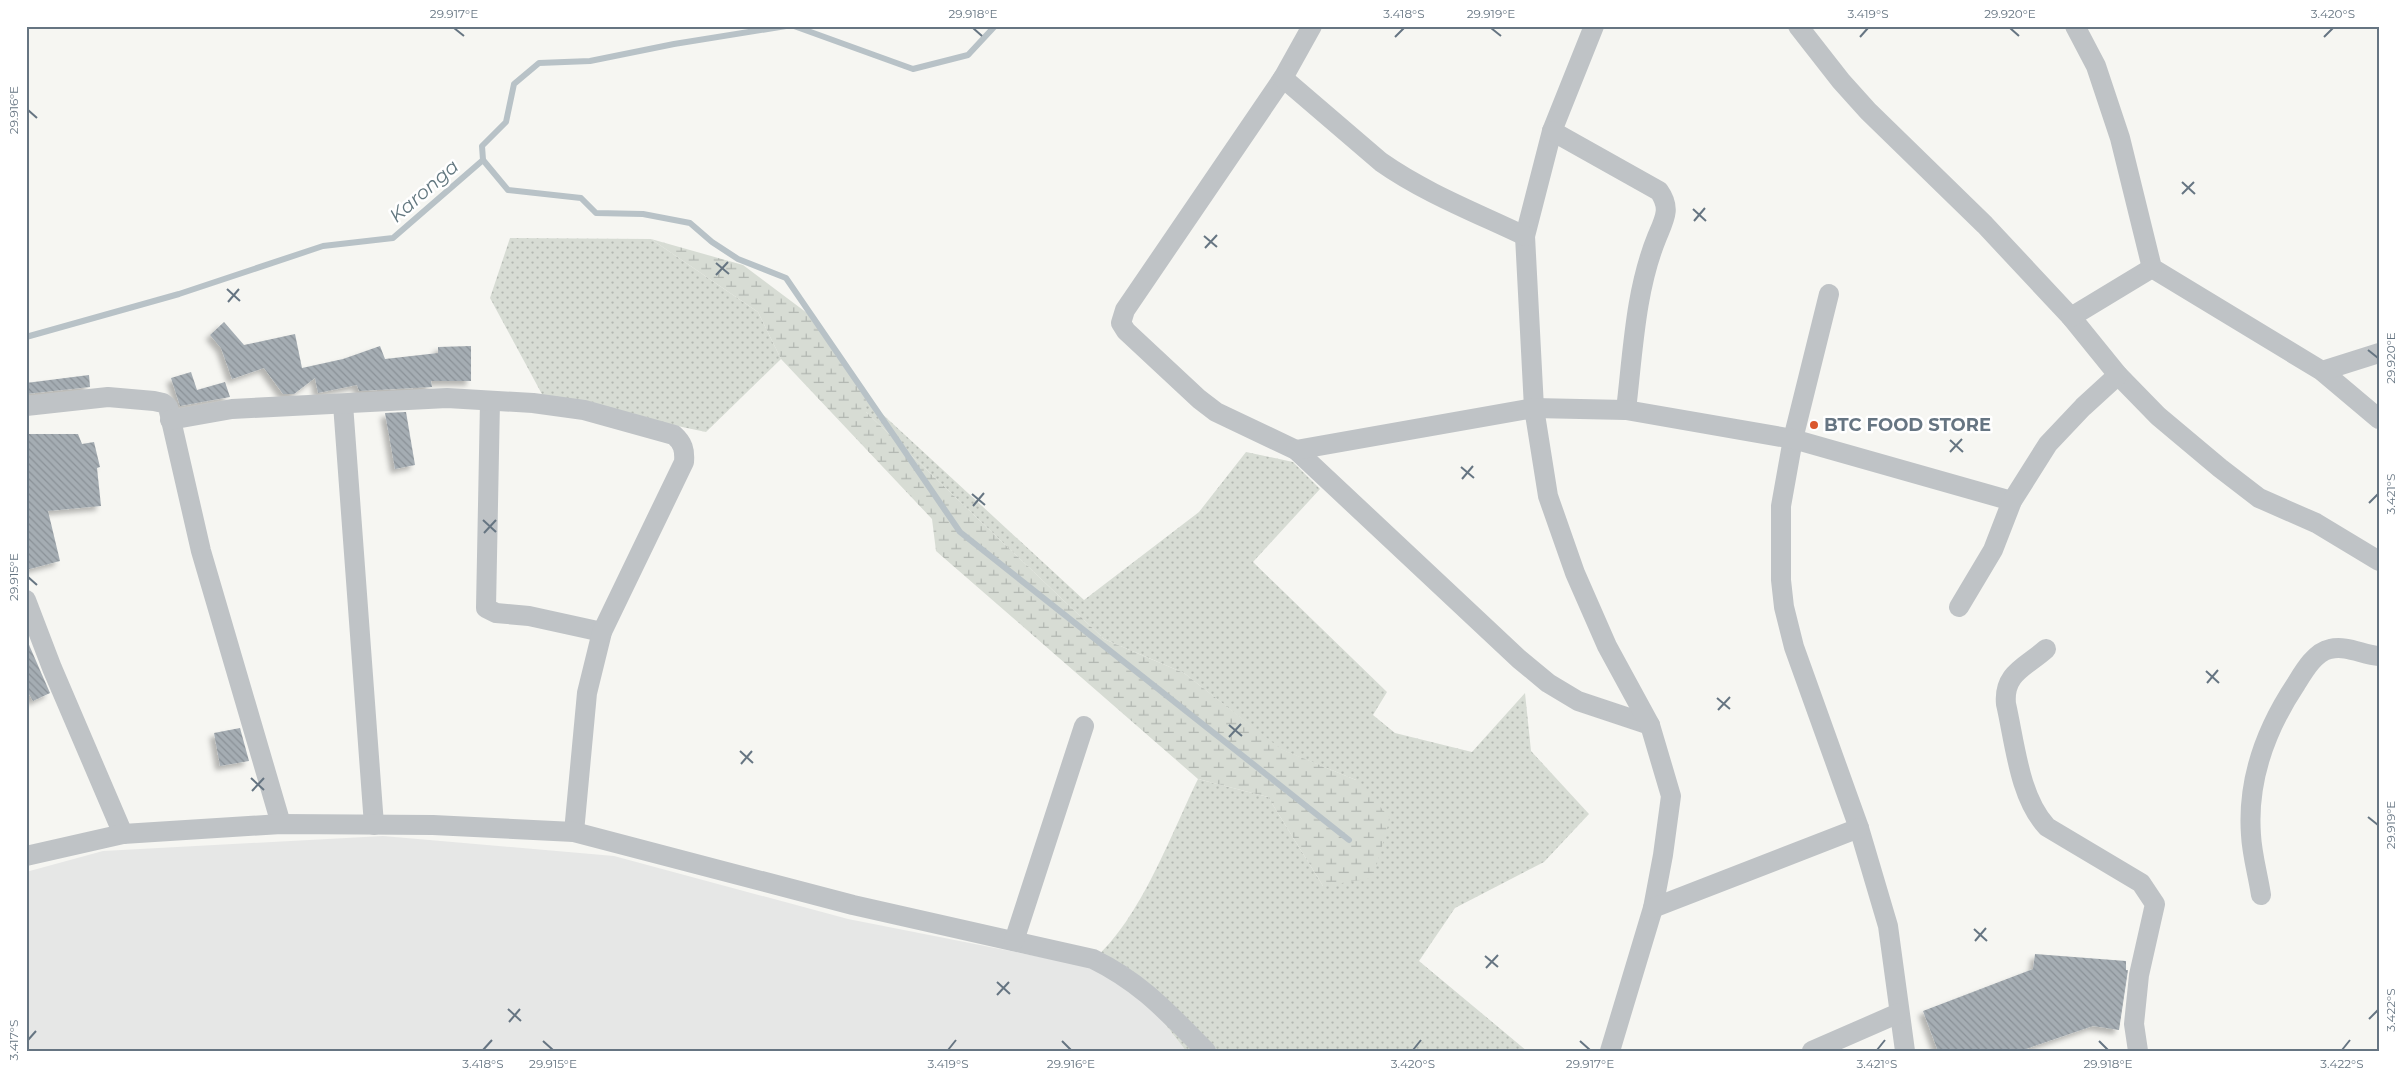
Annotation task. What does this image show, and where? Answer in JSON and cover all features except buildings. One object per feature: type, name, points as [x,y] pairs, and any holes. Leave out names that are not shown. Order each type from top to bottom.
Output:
[{"type":"street","points":[[1312,26],[1283,78],[1125,310],[1121,323],[1126,331],[1199,399],[1216,412],[1296,450],[1519,659],[1548,683],[1578,701],[1650,725]]},
{"type":"street","points":[[1594,26],[1552,130],[1525,236],[1534,408],[1548,496],[1574,573],[1607,646],[1650,725],[1671,796],[1653,908],[1610,1051]]},
{"type":"street","points":[[1798,26],[1841,81],[1868,111],[1938,177],[2071,317],[2118,375],[2158,416],[2259,498],[2316,523],[2379,561]]},
{"type":"street","points":[[2074,26],[2096,66],[2120,138],[2152,268],[2322,371],[2379,419]]},
{"type":"street","points":[[1283,78],[1396,173],[1415,184],[1525,236]]},
{"type":"street","points":[[1552,130],[1659,191],[1666,200],[1665,218],[1646,265],[1640,291],[1626,410]]},
{"type":"street","points":[[2071,317],[2152,268]]},
{"type":"street","points":[[1829,294],[1793,439],[1781,506],[1781,580],[1784,608],[1802,671],[1859,828],[1888,926],[1905,1051]]},
{"type":"street","points":[[2322,371],[2379,354]]},
{"type":"street","points":[[1959,607],[1993,550],[2012,501],[2048,444],[2083,407],[2118,375]]},
{"type":"street","points":[[26,406],[108,397],[154,401],[163,403],[168,407],[203,560],[281,824]]},
{"type":"street","points":[[170,420],[232,409],[428,398],[534,403],[584,410],[674,435],[682,442],[685,452],[684,462],[602,632],[587,694],[574,832]]},
{"type":"street","points":[[490,401],[486,608],[496,613],[529,616],[602,632]]},
{"type":"street","points":[[343,404],[374,825]]},
{"type":"street","points":[[1296,450],[1534,408],[1626,410],[1793,439],[2012,501]]},
{"type":"street","points":[[26,600],[52,668],[123,834]]},
{"type":"street","points":[[2261,895],[2251,837],[2251,792],[2264,742],[2274,721],[2299,679],[2318,654],[2336,648],[2379,656]]},
{"type":"street","points":[[2046,650],[2007,682],[2005,692],[2006,704],[2028,796],[2036,815],[2047,827],[2141,883],[2155,904],[2139,975],[2134,1024],[2138,1051]]},
{"type":"street","points":[[1014,941],[1084,726]]},
{"type":"street","points":[[26,856],[123,834],[281,824],[433,825],[574,832],[853,905],[1093,959],[1119,972],[1144,989],[1206,1051]]},
{"type":"street","points":[[1653,908],[1859,828]]},
{"type":"street","points":[[1812,1051],[1899,1013]]},
{"type":"shaded area","points":[[383,836],[614,856],[848,919],[1086,966],[1121,982],[1155,1011],[1186,1051],[26,1051],[26,872],[103,851]]},
{"type":"green space","points":[[510,238],[651,239],[758,312],[781,359],[706,432],[544,398],[490,298]]},
{"type":"green space","points":[[651,239],[743,265],[819,322],[866,399],[866,412],[1104,639],[1184,673],[1281,749],[1356,780],[1390,818],[1373,878],[1323,886],[1268,797],[1198,779],[936,551],[932,519],[781,359],[758,312]]},
{"type":"green space","points":[[866,399],[1084,600],[1199,512],[1246,452],[1293,462],[1320,489],[1253,562],[1387,692],[1373,715],[1395,733],[1472,752],[1525,693],[1531,751],[1589,814],[1544,862],[1455,908],[1419,961],[1527,1051],[1186,1051],[1155,1011],[1121,982],[1086,966],[1105,949],[1122,928],[1137,904],[1164,853],[1198,779],[1268,797],[1323,886],[1356,780],[1280,749],[1184,673],[1104,639],[866,412]]},
{"type":"waterway","name":"Karonga","points":[[26,337],[179,294],[323,246],[393,238],[483,160],[482,146],[506,122],[514,84],[539,63],[590,61],[674,44],[786,26]]},
{"type":"waterway","name":"Karonga","points":[[794,26],[913,69],[968,55],[995,26]]},
{"type":"waterway","points":[[483,160],[508,190],[581,198],[596,213],[643,214],[690,223],[712,242],[738,259],[786,278],[960,532],[1349,840]]},
{"type":"place","name":"BTC FOOD STORE","points":[[1814,425]]}]
